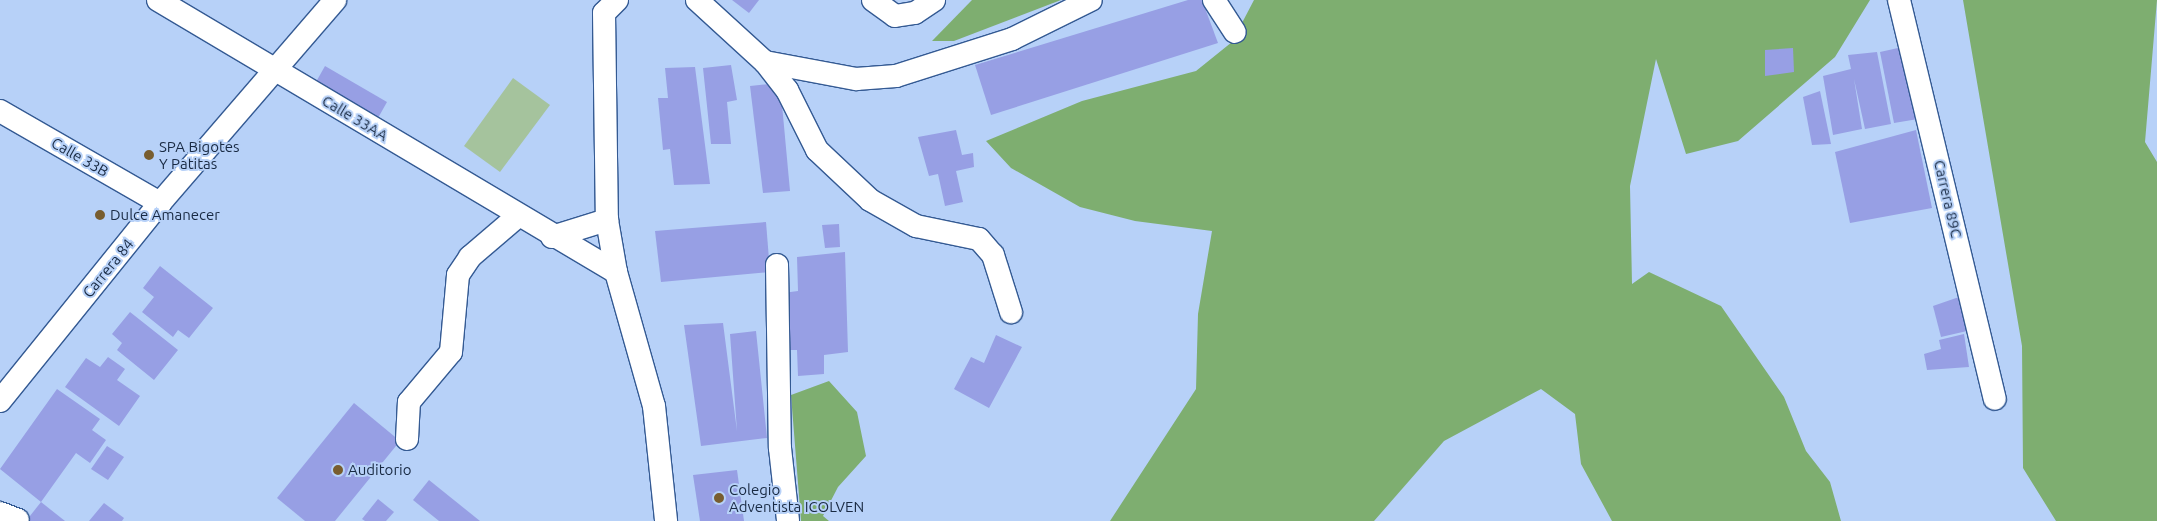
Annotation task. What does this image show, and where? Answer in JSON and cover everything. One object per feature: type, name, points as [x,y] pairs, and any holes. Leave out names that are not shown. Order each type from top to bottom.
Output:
[{"type":"street","name":"Calle 33AA","points":[[158,0],[552,237],[616,272]]},
{"type":"street","name":"Carrera 84","points":[[0,401],[160,203],[335,0]]},
{"type":"street","points":[[698,0],[765,62],[787,90],[817,150],[870,200],[916,226],[979,239],[993,255],[1011,312]]},
{"type":"street","points":[[873,0],[895,16],[915,13],[934,0]]},
{"type":"street","points":[[765,62],[856,79],[896,76],[1012,39],[1091,0]]},
{"type":"street","points":[[1214,0],[1236,32]]},
{"type":"street","name":"Carrera 89C","points":[[1899,0],[1995,399]]},
{"type":"street","points":[[606,4],[607,220],[616,272],[654,406],[666,521]]},
{"type":"street","name":"Calle 33B","points":[[0,112],[160,203]]},
{"type":"street","points":[[407,439],[410,402],[451,352],[458,275],[470,257],[518,216]]},
{"type":"street","points":[[552,237],[607,220]]},
{"type":"street","points":[[777,265],[780,448],[788,521]]},
{"type":"street","points":[[0,514],[18,520]]},
{"type":"green space","points":[[972,0],[1061,0],[954,41],[932,41]]},
{"type":"green space","points":[[1254,0],[1870,0],[1835,57],[1738,141],[1686,154],[1656,59],[1630,186],[1632,284],[1649,272],[1721,306],[1784,397],[1806,451],[1830,482],[1841,521],[1612,521],[1581,464],[1575,414],[1541,389],[1444,441],[1374,521],[1110,521],[1196,389],[1198,314],[1212,231],[1135,221],[1080,207],[1011,168],[986,141],[1082,101],[1196,71],[1232,42]]},
{"type":"green space","points":[[1963,0],[2157,0],[2145,142],[2157,162],[2157,521],[2056,521],[2023,468],[2022,346]]},
{"type":"green space","points":[[513,78],[550,105],[500,172],[464,146]]},
{"type":"green space","points":[[829,381],[857,412],[866,456],[838,487],[823,516],[829,521],[801,521],[791,395]]},
{"type":"building","points":[[732,0],[759,0],[749,13]]},
{"type":"building","points":[[1188,0],[1202,0],[1218,43],[991,115],[975,65]]},
{"type":"building","points":[[1907,46],[1924,118],[1894,123],[1880,52]]},
{"type":"building","points":[[1793,48],[1794,72],[1765,76],[1765,50]]},
{"type":"building","points":[[1877,52],[1891,124],[1865,129],[1854,79],[1862,129],[1833,135],[1823,76],[1851,69],[1848,55]]},
{"type":"building","points":[[731,65],[737,100],[727,102],[731,144],[711,144],[703,68]]},
{"type":"building","points":[[325,66],[387,102],[378,118],[316,82]]},
{"type":"building","points":[[695,67],[710,184],[674,185],[670,149],[663,150],[658,98],[668,98],[665,68]]},
{"type":"building","points":[[780,83],[790,191],[763,193],[750,86]]},
{"type":"building","points":[[1820,91],[1831,144],[1812,145],[1803,97]]},
{"type":"building","points":[[956,130],[962,155],[973,153],[974,167],[956,171],[963,202],[945,206],[938,174],[929,176],[918,137]]},
{"type":"building","points":[[1916,130],[1932,208],[1850,223],[1835,152]]},
{"type":"building","points":[[766,222],[770,272],[661,282],[655,231]]},
{"type":"building","points":[[839,224],[840,247],[825,248],[822,225]]},
{"type":"building","points":[[845,252],[848,352],[824,355],[824,374],[798,376],[797,350],[787,350],[783,293],[798,291],[797,257]]},
{"type":"building","points":[[160,266],[213,308],[189,338],[178,330],[173,337],[142,312],[154,297],[143,288]]},
{"type":"building","points":[[1959,297],[1967,331],[1941,337],[1933,306]]},
{"type":"building","points":[[130,312],[178,350],[154,380],[117,350],[122,343],[112,334]]},
{"type":"building","points":[[723,323],[737,431],[730,334],[756,331],[767,438],[701,446],[684,325]]},
{"type":"building","points":[[1964,334],[1969,367],[1927,370],[1924,354],[1941,349],[1939,340]]},
{"type":"building","points":[[996,335],[1022,347],[989,408],[954,389],[971,357],[984,363]]},
{"type":"building","points":[[108,357],[125,369],[117,380],[140,396],[119,426],[65,387],[86,358],[100,367]]},
{"type":"building","points":[[57,389],[100,419],[92,430],[106,440],[90,463],[76,453],[41,502],[0,469]]},
{"type":"building","name":"Auditorio","points":[[354,403],[400,441],[335,521],[305,521],[277,498]]},
{"type":"building","points":[[107,446],[124,457],[108,480],[91,469]]},
{"type":"building","name":"Colegio Adventista ICOLVEN","points":[[737,470],[744,521],[700,521],[693,475]]},
{"type":"building","points":[[429,480],[480,521],[439,521],[413,500]]},
{"type":"building","points":[[378,499],[394,512],[386,521],[365,521],[362,519]]},
{"type":"building","points":[[41,502],[65,521],[26,521]]},
{"type":"building","points":[[104,503],[124,518],[122,521],[89,521]]},
{"type":"place","name":"SPA Bigotes Y Patitas","points":[[149,155]]},
{"type":"place","name":"Dulce Amanecer","points":[[100,215]]},
{"type":"place","name":"Auditorio","points":[[338,470]]},
{"type":"place","name":"Colegio Adventista ICOLVEN","points":[[719,498]]}]
